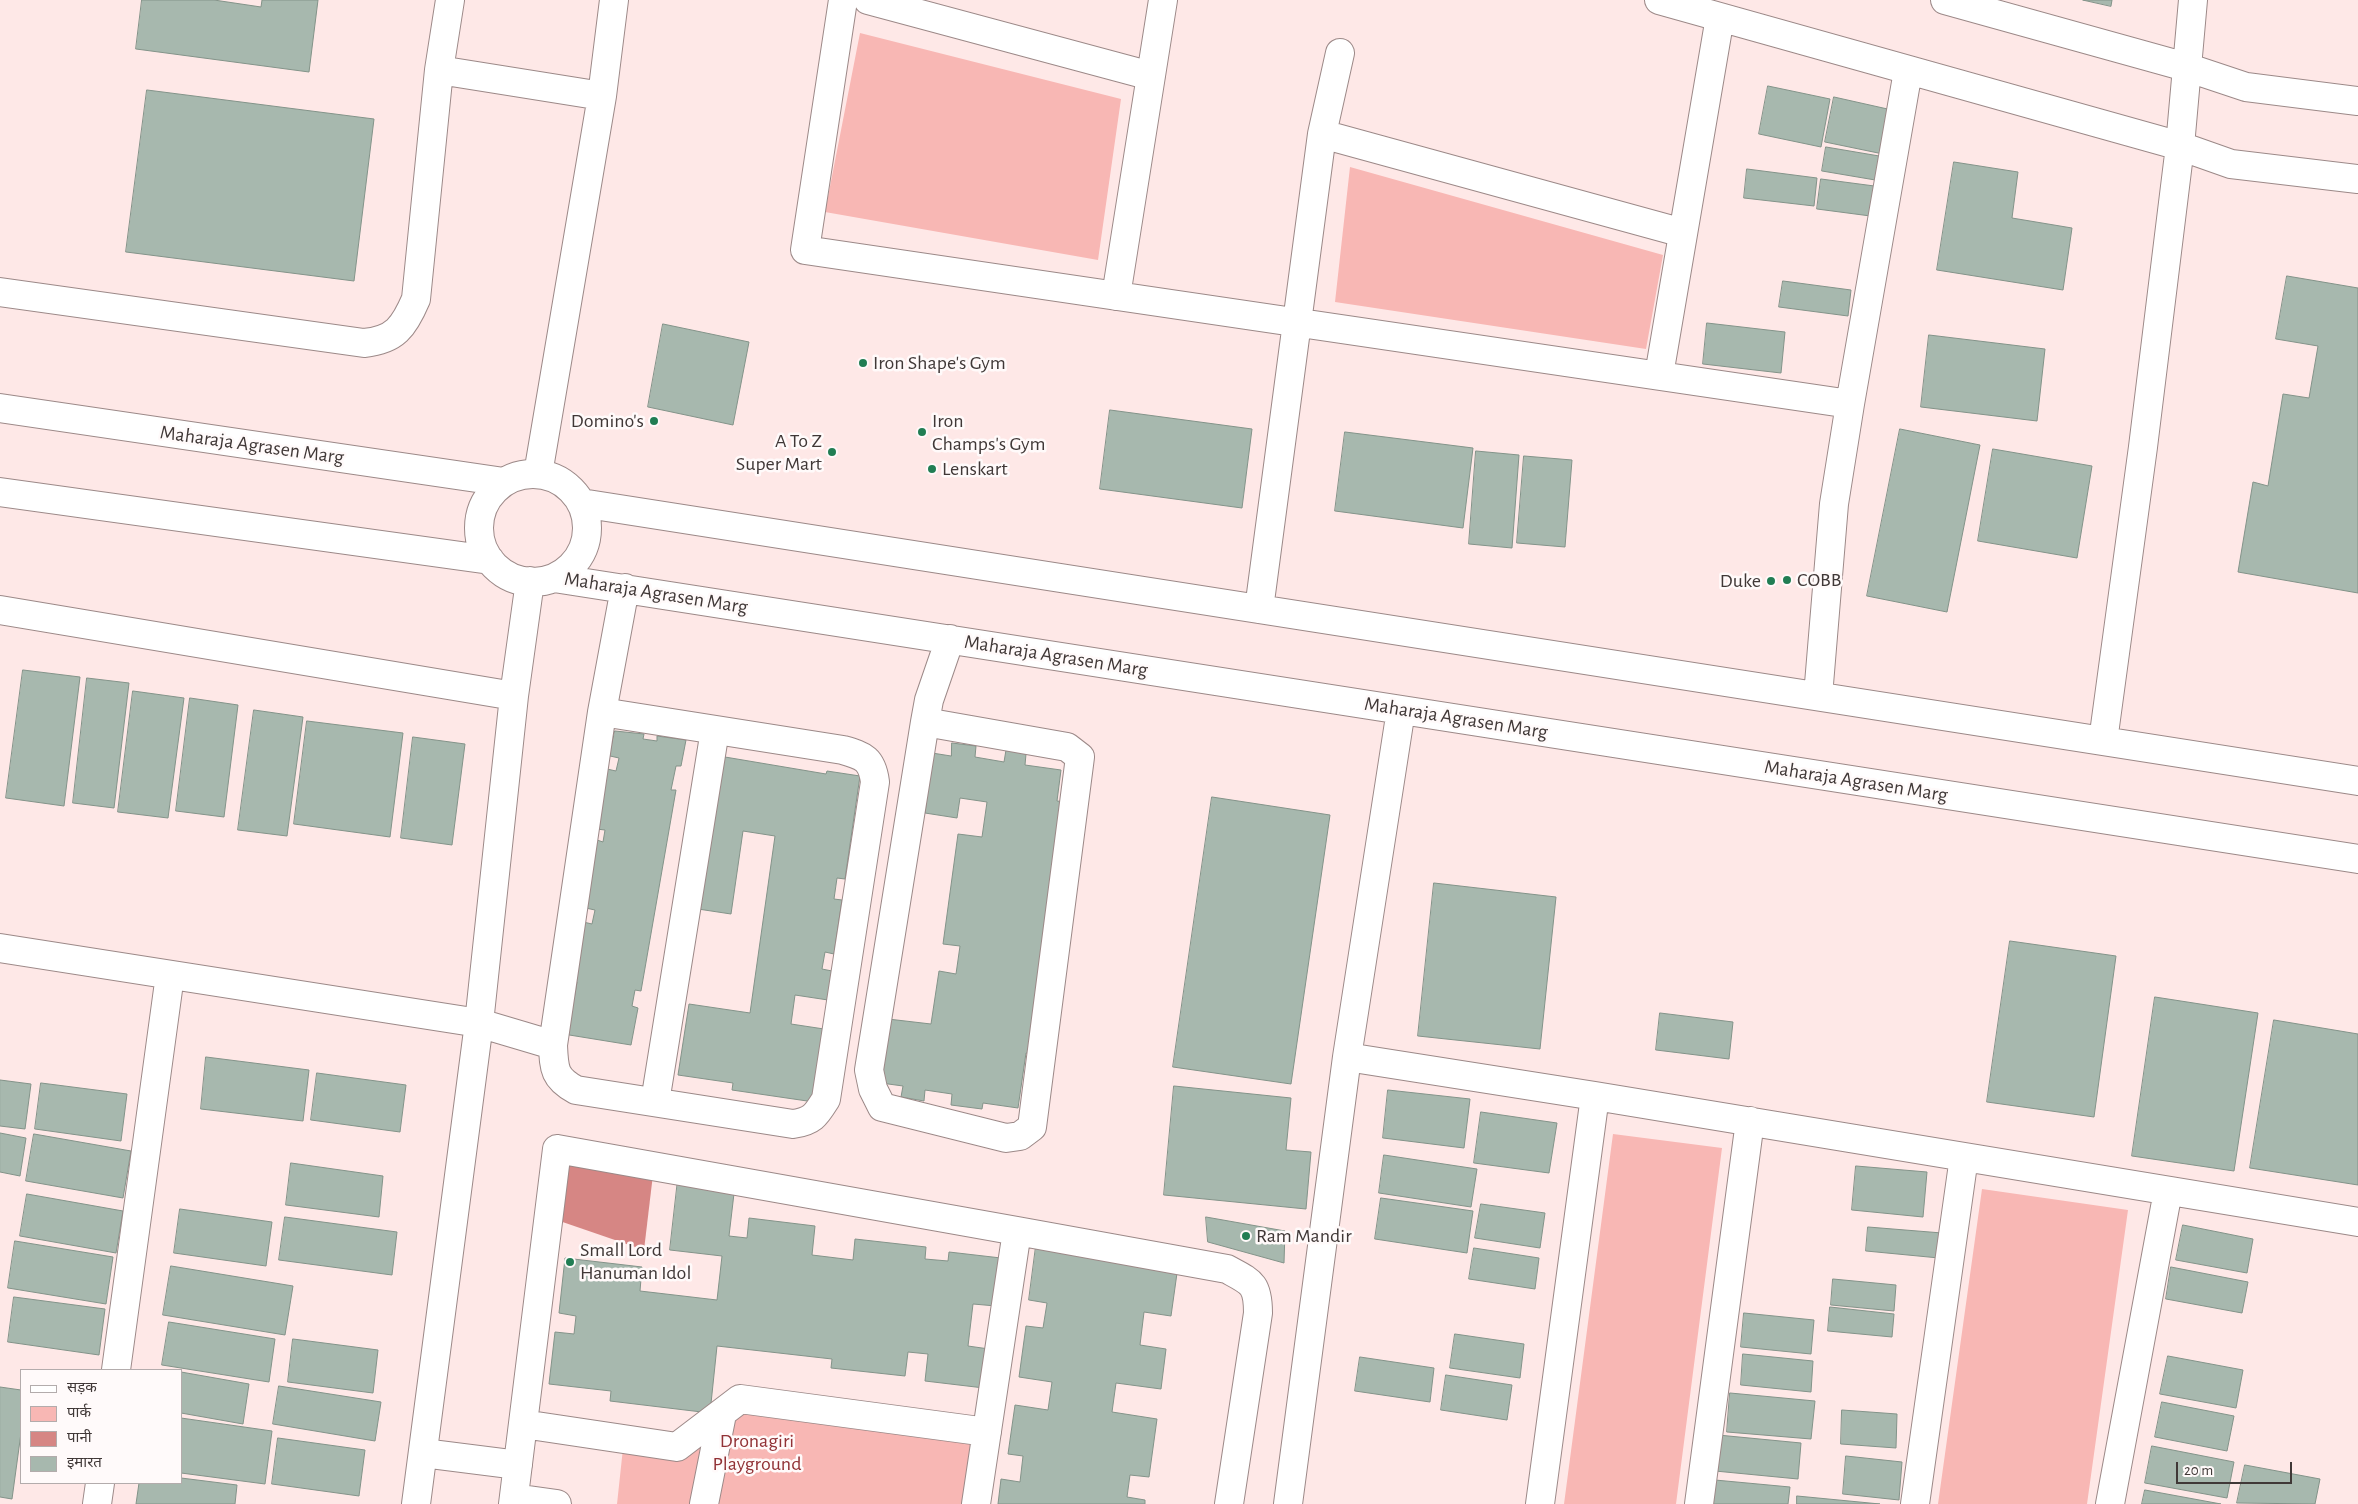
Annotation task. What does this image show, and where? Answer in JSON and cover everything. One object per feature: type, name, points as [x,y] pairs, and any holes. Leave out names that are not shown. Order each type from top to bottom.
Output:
[{"type":"street","points":[[0,292],[364,343],[382,342],[394,334],[407,319],[416,299],[439,70],[450,0]]},
{"type":"street","points":[[538,474],[602,96],[614,0]]},
{"type":"street","points":[[843,0],[805,250],[1850,404]]},
{"type":"street","points":[[868,0],[1152,76]]},
{"type":"street","points":[[1116,296],[1164,0]]},
{"type":"street","points":[[1659,0],[2180,146],[2231,164],[2358,179]]},
{"type":"street","points":[[1946,0],[2186,68],[2246,87],[2358,101]]},
{"type":"street","points":[[2103,741],[2143,447],[2180,146],[2193,0]]},
{"type":"street","points":[[1659,375],[1720,17]]},
{"type":"street","points":[[1258,609],[1322,134],[1340,52]]},
{"type":"street","points":[[439,70],[602,96]]},
{"type":"street","points":[[1818,696],[1834,504],[1908,71]]},
{"type":"street","points":[[1322,134],[1683,233]]},
{"type":"street","name":"Maharaja Agrasen Marg","points":[[0,408],[504,482]]},
{"type":"street","name":"Maharaja Agrasen Marg","points":[[542,579],[569,568],[580,554],[586,538],[587,520],[581,503],[570,489],[556,479],[538,474],[521,475],[504,482],[491,494],[482,509],[480,527],[482,545],[490,560],[503,573],[519,580],[542,579],[625,588],[2358,860]]},
{"type":"street","points":[[0,492],[490,560]]},
{"type":"street","points":[[581,503],[2358,781]]},
{"type":"street","points":[[416,1504],[479,1023],[514,696],[542,579]]},
{"type":"street","points":[[602,712],[843,750],[861,755],[873,768],[875,782],[826,1099],[817,1114],[807,1122],[793,1124],[576,1090],[563,1083],[554,1069],[552,1045],[602,712],[625,588]]},
{"type":"street","points":[[0,610],[514,696]]},
{"type":"street","points":[[925,722],[1066,747],[1080,757],[1032,1127],[1020,1136],[1006,1138],[882,1107],[873,1089],[869,1070],[925,722],[929,700],[950,639]]},
{"type":"street","points":[[1288,1504],[1347,1058],[1402,710]]},
{"type":"street","points":[[654,1102],[715,730]]},
{"type":"street","points":[[0,948],[479,1023],[552,1045]]},
{"type":"street","points":[[116,1369],[170,975]]},
{"type":"street","points":[[1347,1058],[1750,1121],[2358,1222]]},
{"type":"street","points":[[1540,1504],[1595,1096]]},
{"type":"street","points":[[1699,1504],[1750,1121]]},
{"type":"street","points":[[557,1504],[513,1501],[557,1149],[1227,1269],[1249,1281],[1258,1295],[1258,1313],[1229,1504]]},
{"type":"street","points":[[1915,1504],[1964,1157]]},
{"type":"street","points":[[2110,1504],[2168,1191]]},
{"type":"street","points":[[976,1504],[1017,1232]]},
{"type":"street","points":[[523,1424],[677,1447],[740,1399],[987,1432]]},
{"type":"street","points":[[704,1504],[722,1414]]},
{"type":"street","points":[[423,1453],[518,1465]]},
{"type":"street","points":[[97,1504],[100,1484]]},
{"type":"green space","points":[[860,33],[1121,99],[1098,260],[825,212]]},
{"type":"green space","points":[[1350,167],[1663,255],[1646,349],[1335,302]]},
{"type":"green space","points":[[1613,1134],[1722,1148],[1676,1504],[1564,1504]]},
{"type":"green space","points":[[1982,1189],[2128,1210],[2087,1504],[1938,1504]]},
{"type":"green space","name":"Dronagiri Playground","points":[[740,1399],[987,1432],[976,1504],[617,1504],[624,1439],[677,1447]]},
{"type":"water","points":[[557,1149],[654,1166],[644,1250],[548,1217]]},
{"type":"building","points":[[142,0],[214,0],[261,7],[262,0],[318,0],[309,72],[136,49]]},
{"type":"building","points":[[2083,0],[2112,0],[2111,6]]},
{"type":"building","points":[[1768,86],[1830,99],[1821,147],[1759,134]]},
{"type":"building","points":[[147,90],[374,119],[354,281],[126,252]]},
{"type":"building","points":[[1834,97],[1892,110],[1883,154],[1825,142]]},
{"type":"building","points":[[1826,147],[1891,158],[1887,182],[1822,171]]},
{"type":"building","points":[[1954,162],[2018,172],[2012,218],[2072,228],[2063,290],[1937,270]]},
{"type":"building","points":[[1747,169],[1817,178],[1814,206],[1744,198]]},
{"type":"building","points":[[1821,179],[1882,187],[1878,217],[1817,209]]},
{"type":"building","points":[[2287,276],[2358,288],[2358,593],[2238,572],[2253,482],[2268,486],[2283,394],[2309,398],[2318,346],[2276,339]]},
{"type":"building","points":[[1783,281],[1851,290],[1848,316],[1779,307]]},
{"type":"building","points":[[1707,323],[1785,332],[1781,373],[1703,364]]},
{"type":"building","points":[[663,324],[749,342],[733,425],[648,407]]},
{"type":"building","points":[[1929,335],[2045,349],[2037,421],[1921,407]]},
{"type":"building","points":[[1110,410],[1252,429],[1242,508],[1100,489]]},
{"type":"building","points":[[1900,429],[1980,445],[1947,612],[1867,596]]},
{"type":"building","points":[[1345,432],[1473,448],[1463,528],[1335,511]]},
{"type":"building","points":[[1993,449],[2092,466],[2077,558],[1978,541]]},
{"type":"building","points":[[1476,451],[1519,455],[1512,548],[1469,544]]},
{"type":"building","points":[[1524,456],[1572,460],[1565,547],[1517,543]]},
{"type":"building","points":[[23,670],[80,677],[64,806],[6,798]]},
{"type":"building","points":[[87,678],[129,683],[114,808],[73,803]]},
{"type":"building","points":[[133,691],[184,698],[168,818],[118,812]]},
{"type":"building","points":[[190,698],[238,705],[224,817],[176,811]]},
{"type":"building","points":[[254,710],[303,717],[287,836],[238,830]]},
{"type":"building","points":[[307,721],[403,733],[390,837],[294,824]]},
{"type":"building","points":[[615,731],[644,734],[643,739],[657,741],[657,736],[686,740],[681,766],[676,766],[671,790],[676,790],[641,991],[635,990],[632,1006],[638,1008],[631,1045],[557,1033],[574,999],[577,982],[567,980],[579,921],[592,924],[595,910],[581,907],[594,839],[603,842],[605,830],[596,829],[607,769],[616,771],[619,758],[610,756]]},
{"type":"building","points":[[413,737],[465,744],[452,845],[401,838]]},
{"type":"building","points":[[952,743],[976,746],[975,757],[1004,762],[1006,750],[1026,754],[1025,765],[1061,770],[1057,801],[1066,802],[1031,1054],[1026,1053],[1018,1108],[983,1103],[982,1109],[951,1105],[952,1094],[925,1090],[924,1101],[901,1097],[903,1086],[881,1083],[888,1019],[931,1024],[939,971],[956,974],[960,946],[943,944],[958,834],[982,837],[987,802],[960,798],[957,818],[925,813],[932,753],[951,756]]},
{"type":"building","points":[[719,756],[826,774],[827,771],[860,776],[845,879],[837,878],[834,899],[842,900],[834,954],[825,952],[822,969],[832,971],[828,1000],[795,995],[791,1024],[824,1029],[814,1102],[732,1090],[733,1083],[678,1075],[689,1004],[750,1013],[775,836],[743,831],[731,914],[698,909]]},
{"type":"building","points":[[1212,797],[1330,815],[1291,1084],[1173,1067]]},
{"type":"building","points":[[1434,883],[1556,897],[1540,1049],[1418,1036]]},
{"type":"building","points":[[2010,941],[2116,956],[2094,1117],[1987,1102]]},
{"type":"building","points":[[2155,997],[2258,1013],[2234,1171],[2132,1156]]},
{"type":"building","points":[[1660,1013],[1733,1022],[1729,1059],[1656,1050]]},
{"type":"building","points":[[2274,1020],[2358,1034],[2358,1185],[2250,1168]]},
{"type":"building","points":[[206,1057],[309,1070],[303,1121],[201,1109]]},
{"type":"building","points":[[317,1073],[406,1085],[400,1132],[311,1120]]},
{"type":"building","points":[[0,1080],[31,1084],[25,1129],[0,1126]]},
{"type":"building","points":[[41,1083],[127,1094],[121,1141],[35,1129]]},
{"type":"building","points":[[1174,1086],[1291,1098],[1286,1150],[1311,1152],[1306,1209],[1164,1195]]},
{"type":"building","points":[[1388,1090],[1470,1099],[1464,1148],[1383,1138]]},
{"type":"building","points":[[1481,1112],[1557,1123],[1549,1173],[1474,1163]]},
{"type":"building","points":[[0,1133],[26,1138],[20,1176],[0,1172]]},
{"type":"building","points":[[34,1134],[131,1151],[123,1198],[26,1181]]},
{"type":"building","points":[[1384,1155],[1477,1169],[1471,1207],[1379,1193]]},
{"type":"building","points":[[291,1163],[383,1176],[379,1217],[286,1205]]},
{"type":"building","points":[[1856,1166],[1927,1172],[1923,1217],[1852,1210]]},
{"type":"building","points":[[678,1179],[735,1185],[729,1236],[747,1238],[749,1218],[815,1226],[812,1255],[853,1260],[855,1239],[926,1247],[925,1259],[948,1261],[949,1252],[1001,1258],[996,1306],[973,1304],[968,1346],[989,1349],[984,1388],[925,1381],[928,1354],[908,1352],[905,1376],[831,1368],[832,1359],[717,1346],[710,1413],[610,1401],[611,1391],[549,1384],[555,1332],[574,1334],[576,1316],[559,1313],[565,1258],[642,1267],[640,1291],[717,1300],[722,1256],[670,1250]]},
{"type":"building","points":[[27,1194],[123,1211],[116,1253],[20,1236]]},
{"type":"building","points":[[1381,1198],[1473,1211],[1467,1253],[1375,1239]]},
{"type":"building","points":[[1481,1204],[1545,1213],[1540,1248],[1475,1238]]},
{"type":"building","points":[[180,1209],[272,1222],[266,1266],[174,1253]]},
{"type":"building","points":[[285,1217],[397,1232],[392,1275],[279,1260]]},
{"type":"building","name":"Ram Mandir","points":[[1206,1217],[1285,1231],[1284,1263],[1208,1242]]},
{"type":"building","points":[[2183,1225],[2253,1239],[2247,1273],[2176,1260]]},
{"type":"building","points":[[1868,1227],[1942,1233],[1939,1258],[1866,1251]]},
{"type":"building","points":[[15,1241],[113,1257],[106,1304],[8,1288]]},
{"type":"building","points":[[1036,1246],[1178,1266],[1171,1316],[1144,1312],[1140,1345],[1166,1349],[1161,1389],[1116,1383],[1112,1412],[1157,1419],[1149,1477],[1130,1475],[1127,1497],[1145,1500],[1145,1504],[998,1504],[1001,1479],[1020,1482],[1023,1456],[1008,1454],[1015,1405],[1048,1410],[1052,1382],[1019,1377],[1026,1326],[1043,1328],[1047,1303],[1029,1300]]},
{"type":"building","points":[[1474,1248],[1539,1258],[1535,1289],[1469,1279]]},
{"type":"building","points":[[171,1266],[293,1286],[285,1335],[163,1315]]},
{"type":"building","points":[[2171,1267],[2248,1282],[2242,1313],[2166,1299]]},
{"type":"building","points":[[1833,1279],[1896,1285],[1894,1311],[1831,1305]]},
{"type":"building","points":[[14,1297],[105,1309],[99,1355],[8,1342]]},
{"type":"building","points":[[1830,1307],[1894,1314],[1892,1337],[1828,1331]]},
{"type":"building","points":[[1744,1313],[1814,1320],[1811,1354],[1741,1347]]},
{"type":"building","points":[[169,1322],[275,1339],[269,1382],[162,1365]]},
{"type":"building","points":[[1455,1334],[1524,1344],[1520,1378],[1450,1368]]},
{"type":"building","points":[[293,1339],[378,1350],[373,1393],[288,1382]]},
{"type":"building","points":[[1743,1354],[1813,1361],[1811,1392],[1741,1385]]},
{"type":"building","points":[[2168,1356],[2243,1370],[2236,1408],[2160,1394]]},
{"type":"building","points":[[1360,1357],[1434,1368],[1430,1402],[1355,1391]]},
{"type":"building","points":[[182,1372],[249,1384],[243,1424],[182,1413]]},
{"type":"building","points":[[1446,1375],[1512,1385],[1507,1420],[1441,1410]]},
{"type":"building","points":[[279,1386],[381,1402],[375,1441],[273,1424]]},
{"type":"building","points":[[0,1387],[20,1390],[20,1440],[12,1499],[0,1497]]},
{"type":"building","points":[[1730,1393],[1815,1401],[1811,1439],[1727,1432]]},
{"type":"building","points":[[2162,1402],[2234,1416],[2227,1451],[2155,1437]]},
{"type":"building","points":[[1842,1410],[1897,1414],[1896,1448],[1841,1444]]},
{"type":"building","points":[[182,1418],[272,1431],[265,1484],[182,1473]]},
{"type":"building","points":[[1718,1435],[1801,1443],[1798,1479],[1715,1471]]},
{"type":"building","points":[[278,1438],[365,1450],[359,1496],[272,1484]]},
{"type":"building","points":[[2152,1446],[2234,1462],[2227,1498],[2145,1483]]},
{"type":"building","points":[[1846,1456],[1902,1462],[1899,1500],[1843,1494]]},
{"type":"building","points":[[2245,1465],[2320,1479],[2315,1504],[2237,1503]]},
{"type":"building","points":[[182,1478],[237,1485],[235,1504],[136,1504],[139,1484],[182,1484]]},
{"type":"building","points":[[1715,1480],[1790,1487],[1788,1504],[1713,1504]]},
{"type":"building","points":[[2145,1490],[2221,1504],[2142,1504]]},
{"type":"building","points":[[1797,1496],[1880,1504],[1797,1504]]},
{"type":"place","name":"Iron Shape's Gym","points":[[863,363]]},
{"type":"place","name":"Domino's","points":[[654,421]]},
{"type":"place","name":"Iron Champs's Gym","points":[[922,432]]},
{"type":"place","name":"A To Z Super Mart","points":[[832,452]]},
{"type":"place","name":"Lenskart","points":[[932,469]]},
{"type":"place","name":"COBB","points":[[1787,580]]},
{"type":"place","name":"Duke","points":[[1771,581]]},
{"type":"place","name":"Ram Mandir","points":[[1246,1236]]},
{"type":"place","name":"Small Lord Hanuman Idol","points":[[570,1262]]}]
